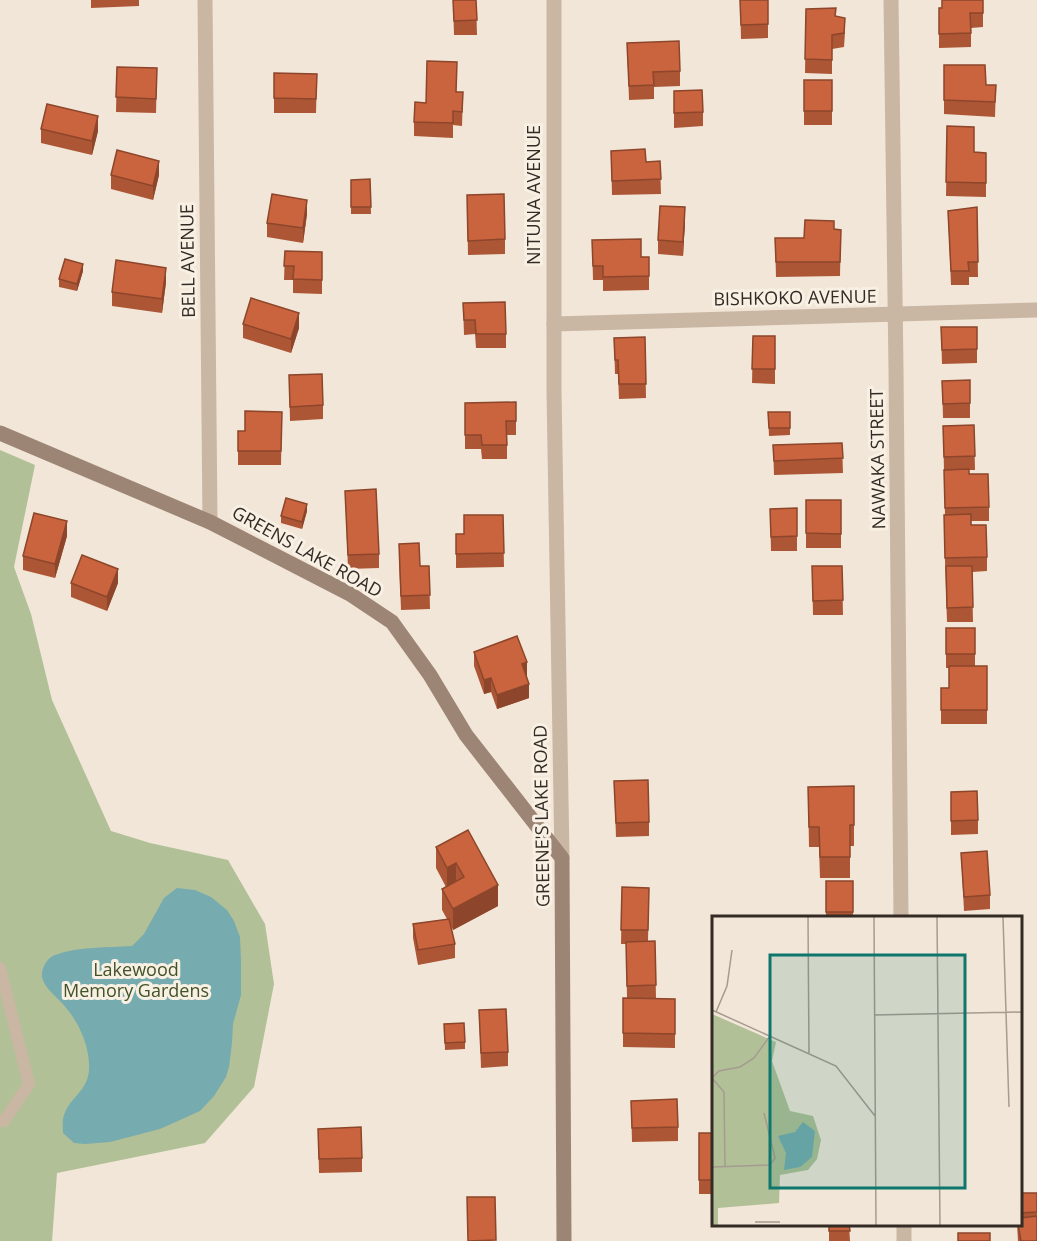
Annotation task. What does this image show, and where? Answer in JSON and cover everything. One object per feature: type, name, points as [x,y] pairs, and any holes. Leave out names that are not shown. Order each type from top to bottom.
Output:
[{"type":"street","name":"BELL AVENUE","points":[[205,0],[210,522]]},
{"type":"street","name":"NITUNA AVENUE","points":[[554,0],[554,391]]},
{"type":"street","name":"NAWAKA STREET","points":[[891,0],[901,916]]},
{"type":"street","name":"BISHKOKO AVENUE","points":[[554,324],[1037,310]]},
{"type":"street","name":"GREENE'S LAKE ROAD","points":[[554,391],[562,858],[564,1241]]},
{"type":"street","name":"GREENS LAKE ROAD","points":[[0,433],[210,522],[350,594],[392,622],[430,675],[466,735],[562,858]]},
{"type":"lane","points":[[0,968],[29,1084],[4,1121],[0,1121]]},
{"type":"green space","name":"Lakewood Memory Gardens","points":[[0,450],[35,465],[14,567],[31,614],[52,700],[111,831],[150,843],[228,860],[265,924],[274,984],[254,1087],[205,1143],[57,1173],[52,1241],[0,1241]]},
{"type":"water","points":[[177,888],[195,890],[211,897],[227,910],[240,937],[241,995],[233,1024],[226,1077],[214,1096],[200,1111],[160,1129],[110,1142],[74,1143],[63,1133],[63,1120],[67,1108],[87,1080],[88,1054],[75,1020],[44,983],[42,974],[44,967],[52,956],[64,952],[132,946],[144,934],[164,898]]},
{"type":"building","points":[[453,0],[476,0],[477,20],[454,21]]},
{"type":"building","points":[[740,0],[768,0],[768,24],[741,25]]},
{"type":"building","points":[[942,0],[983,0],[983,13],[970,13],[971,33],[939,34],[939,8],[942,8]]},
{"type":"building","points":[[836,8],[835,16],[845,18],[844,33],[832,35],[832,60],[805,59],[806,9]]},
{"type":"building","points":[[679,41],[680,71],[653,72],[654,85],[629,86],[627,43]]},
{"type":"building","points":[[427,61],[457,62],[456,92],[463,92],[462,112],[453,111],[453,123],[414,122],[415,102],[426,103]]},
{"type":"building","points":[[944,65],[985,65],[986,85],[996,85],[995,102],[944,100]]},
{"type":"building","points":[[117,67],[157,68],[156,99],[116,97]]},
{"type":"building","points":[[274,73],[317,74],[316,99],[274,98]]},
{"type":"building","points":[[804,80],[832,80],[832,111],[804,111]]},
{"type":"building","points":[[702,90],[703,112],[674,113],[674,91]]},
{"type":"building","points":[[47,104],[98,116],[92,141],[41,129]]},
{"type":"building","points":[[947,126],[974,127],[974,152],[986,153],[986,183],[946,182]]},
{"type":"building","points":[[645,149],[646,162],[660,161],[661,179],[612,181],[611,151]]},
{"type":"building","points":[[117,150],[159,161],[153,186],[111,175]]},
{"type":"building","points":[[370,179],[371,207],[351,207],[351,180]]},
{"type":"building","points":[[272,194],[307,200],[303,228],[267,223]]},
{"type":"building","points":[[504,194],[505,239],[468,241],[467,195]]},
{"type":"building","points":[[660,206],[685,207],[683,242],[658,240]]},
{"type":"building","points":[[977,207],[978,262],[968,262],[969,271],[951,271],[948,211]]},
{"type":"building","points":[[805,220],[834,221],[834,229],[841,230],[840,262],[776,262],[775,238],[804,238]]},
{"type":"building","points":[[641,239],[641,257],[649,257],[649,276],[603,277],[603,266],[593,266],[592,240]]},
{"type":"building","points":[[285,251],[322,252],[322,280],[293,279],[294,266],[284,266]]},
{"type":"building","points":[[65,259],[83,264],[77,284],[59,279]]},
{"type":"building","points":[[116,260],[166,268],[162,299],[112,292]]},
{"type":"building","points":[[251,298],[299,313],[291,339],[243,324]]},
{"type":"building","points":[[505,302],[506,334],[476,334],[475,320],[464,320],[463,303]]},
{"type":"building","points":[[941,327],[977,327],[977,349],[942,350]]},
{"type":"building","points":[[753,336],[775,336],[775,369],[752,369]]},
{"type":"building","points":[[645,337],[646,384],[619,384],[614,338]]},
{"type":"building","points":[[322,374],[323,405],[290,407],[289,375]]},
{"type":"building","points":[[970,380],[970,403],[943,404],[942,381]]},
{"type":"building","points":[[516,402],[516,421],[506,421],[507,445],[482,445],[481,435],[465,435],[465,403]]},
{"type":"building","points":[[245,411],[282,412],[281,451],[238,451],[238,431],[245,431]]},
{"type":"building","points":[[768,412],[790,412],[790,428],[769,428]]},
{"type":"building","points":[[974,425],[975,456],[944,457],[943,426]]},
{"type":"building","points":[[842,443],[843,458],[774,461],[773,445]]},
{"type":"building","points":[[969,469],[969,474],[988,474],[989,507],[945,508],[944,470]]},
{"type":"building","points":[[376,489],[379,554],[348,555],[345,491]]},
{"type":"building","points":[[286,498],[307,504],[302,522],[281,516]]},
{"type":"building","points":[[806,500],[841,500],[841,534],[806,533]]},
{"type":"building","points":[[797,508],[797,536],[771,537],[770,509]]},
{"type":"building","points":[[34,513],[67,521],[55,564],[23,556]]},
{"type":"building","points":[[971,514],[971,525],[986,525],[987,557],[945,558],[944,515]]},
{"type":"building","points":[[464,515],[503,515],[504,553],[456,554],[456,534],[464,534]]},
{"type":"building","points":[[419,543],[420,566],[429,566],[430,595],[401,596],[399,544]]},
{"type":"building","points":[[82,555],[118,569],[107,597],[71,583]]},
{"type":"building","points":[[812,566],[842,566],[843,600],[813,601]]},
{"type":"building","points":[[946,566],[972,566],[973,607],[947,608]]},
{"type":"building","points":[[946,628],[975,628],[975,654],[946,654]]},
{"type":"building","points":[[517,636],[527,662],[522,664],[529,684],[497,695],[491,678],[484,680],[474,652]]},
{"type":"building","points":[[949,666],[987,666],[987,710],[941,710],[941,688],[949,688]]},
{"type":"building","points":[[648,780],[649,822],[616,823],[614,781]]},
{"type":"building","points":[[854,786],[854,825],[850,825],[850,857],[820,857],[819,827],[809,827],[808,787]]},
{"type":"building","points":[[977,791],[978,820],[951,821],[951,792]]},
{"type":"building","points":[[468,830],[498,885],[453,909],[442,889],[464,877],[456,863],[447,868],[436,847]]},
{"type":"building","points":[[987,851],[990,895],[964,897],[961,853]]},
{"type":"building","points":[[826,881],[853,881],[853,912],[826,912]]},
{"type":"building","points":[[622,887],[649,888],[648,930],[621,930]]},
{"type":"building","points":[[449,919],[455,944],[418,950],[413,924]]},
{"type":"building","points":[[655,941],[656,985],[627,986],[626,942]]},
{"type":"building","points":[[623,998],[675,999],[675,1034],[623,1033]]},
{"type":"building","points":[[506,1009],[508,1052],[481,1053],[479,1010]]},
{"type":"building","points":[[464,1023],[465,1042],[445,1043],[444,1024]]},
{"type":"building","points":[[677,1099],[678,1127],[632,1128],[631,1101]]},
{"type":"building","points":[[361,1127],[362,1158],[319,1159],[318,1129]]},
{"type":"building","points":[[699,1133],[712,1133],[712,1180],[699,1180]]},
{"type":"building","points":[[1022,1193],[1037,1193],[1037,1212],[1022,1213]]},
{"type":"building","points":[[467,1197],[495,1197],[496,1240],[468,1241]]},
{"type":"building","points":[[1037,1216],[1037,1241],[1021,1241],[1018,1226],[1022,1226],[1022,1218]]},
{"type":"building","points":[[829,1226],[849,1226],[850,1231],[829,1231]]},
{"type":"building","points":[[958,1233],[990,1233],[990,1241],[958,1241]]}]
